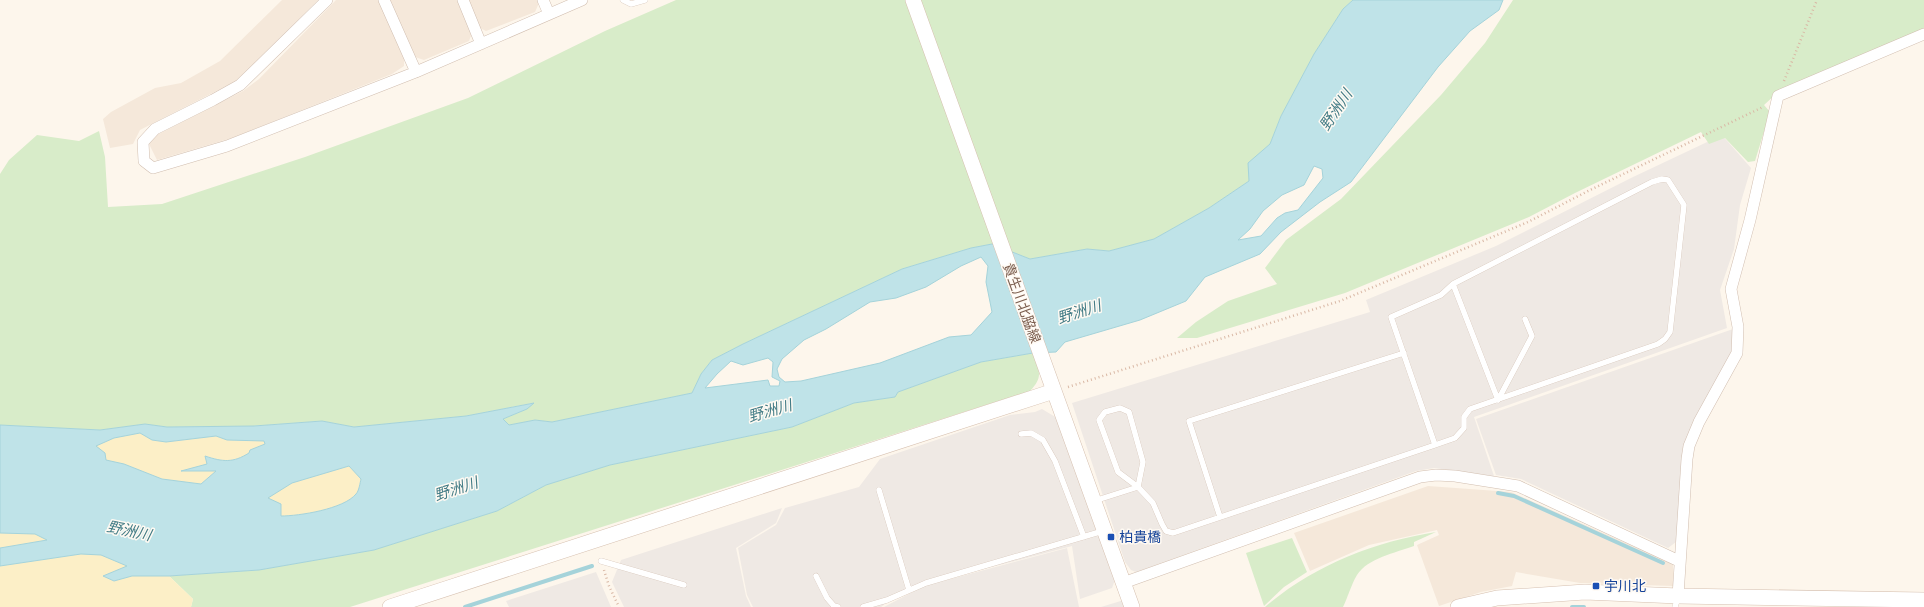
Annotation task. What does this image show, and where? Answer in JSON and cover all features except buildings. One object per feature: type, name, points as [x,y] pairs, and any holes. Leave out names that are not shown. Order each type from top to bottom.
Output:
[{"type":"street","points":[[327,0],[240,85],[155,129],[143,142],[144,161],[153,168],[227,146],[416,72],[582,0]]},
{"type":"street","points":[[384,0],[416,72]]},
{"type":"street","points":[[463,0],[481,44]]},
{"type":"street","points":[[543,0],[549,14]]},
{"type":"street","name":"貴生川北脇線","points":[[913,0],[1132,607]]},
{"type":"street","points":[[1677,602],[1689,446],[1699,422],[1737,353],[1738,327],[1731,289],[1750,220],[1778,96],[1924,34]]},
{"type":"street","points":[[390,607],[1054,391]]},
{"type":"street","points":[[1123,583],[1420,477],[1436,475],[1518,486],[1679,561]]},
{"type":"street","points":[[1458,607],[1498,598],[1573,592],[1677,602],[1924,600]]},
{"type":"lane","points":[[623,0],[631,4],[645,0]]},
{"type":"lane","points":[[1138,487],[1143,462],[1129,412],[1120,408],[1105,412],[1099,420],[1118,472],[1138,487],[1153,503],[1166,531],[1173,532],[1220,517],[1435,445],[1455,438],[1464,428],[1464,417],[1470,409],[1658,344],[1665,339],[1670,332],[1684,205],[1668,180],[1662,179],[1453,284],[1441,295],[1391,317],[1435,445]]},
{"type":"lane","points":[[1453,284],[1498,400]]},
{"type":"lane","points":[[1498,400],[1532,336],[1525,319]]},
{"type":"lane","points":[[1220,517],[1189,421],[1404,353]]},
{"type":"lane","points":[[1021,434],[1031,433],[1043,440],[1055,461],[1084,537]]},
{"type":"lane","points":[[1094,501],[1138,487]]},
{"type":"lane","points":[[879,490],[909,590]]},
{"type":"lane","points":[[863,607],[887,600],[926,583],[1104,531]]},
{"type":"lane","points":[[601,561],[684,585]]},
{"type":"lane","points":[[816,576],[827,598],[834,606],[838,607]]},
{"type":"path","points":[[1054,391],[1340,301],[1528,222],[1590,190],[1764,106],[1778,96],[1817,0]]},
{"type":"path","points":[[601,561],[609,586],[619,607]]},
{"type":"shaded area","points":[[282,0],[318,0],[236,81],[140,130],[133,144],[110,148],[103,119],[111,112],[155,88],[181,83],[220,61]]},
{"type":"shaded area","points":[[336,0],[380,0],[404,57],[404,66],[392,74],[232,138],[157,160],[147,140],[243,91],[259,79]]},
{"type":"shaded area","points":[[389,0],[458,0],[472,33],[469,41],[424,60],[415,57]]},
{"type":"shaded area","points":[[468,0],[538,0],[539,3],[535,12],[486,31],[478,27]]},
{"type":"shaded area","points":[[1722,135],[1751,168],[1740,205],[1734,249],[1720,290],[1727,328],[1474,417],[1494,476],[1434,468],[1416,471],[1136,572],[1131,570],[1125,562],[1072,403],[1370,312],[1366,300],[1496,246],[1631,178]]},
{"type":"shaded area","points":[[1733,329],[1733,353],[1693,422],[1683,447],[1676,542],[1668,548],[1521,479],[1496,475],[1476,419]]},
{"type":"shaded area","points":[[1042,409],[1057,418],[1115,580],[1112,588],[1080,599],[1072,546],[927,584],[889,601],[881,607],[753,607],[747,595],[738,548],[776,525],[785,508],[859,487],[880,459],[1010,415],[1035,412]]},
{"type":"shaded area","points":[[1428,486],[1511,492],[1673,564],[1673,586],[1580,583],[1516,572],[1512,586],[1481,592],[1439,606],[1417,545],[1439,535],[1437,530],[1369,545],[1310,571],[1294,533]]},
{"type":"shaded area","points":[[782,508],[776,523],[736,548],[746,596],[751,607],[624,607],[612,582],[621,560]]},
{"type":"shaded area","points":[[1067,548],[1079,607],[884,607],[924,586]]},
{"type":"shaded area","points":[[596,572],[611,607],[509,607],[506,601]]},
{"type":"shaded area","points":[[1124,600],[1126,607],[1101,607]]},
{"type":"green space","points":[[676,0],[1353,0],[1343,9],[1314,54],[1281,116],[1270,144],[1249,163],[1249,181],[1209,208],[1154,239],[1109,251],[1087,249],[1030,259],[992,244],[971,248],[902,269],[712,360],[701,374],[692,393],[552,422],[535,420],[509,425],[503,419],[527,409],[533,403],[466,416],[354,427],[322,421],[254,426],[167,427],[145,424],[100,430],[0,425],[0,174],[9,160],[37,135],[79,141],[99,131],[105,157],[108,207],[162,204],[305,157],[468,98],[605,31]]},
{"type":"green space","points":[[1513,0],[1924,0],[1924,32],[1776,94],[1764,105],[1770,112],[1755,161],[1748,162],[1725,138],[1709,144],[1701,132],[1529,217],[1345,293],[1197,338],[1177,338],[1196,322],[1228,301],[1277,284],[1265,268],[1286,240],[1341,199],[1441,95],[1485,43]]},
{"type":"green space","points":[[1033,353],[1037,364],[1039,377],[1030,391],[350,607],[191,607],[193,599],[169,576],[259,570],[374,550],[497,511],[546,485],[610,465],[792,427],[854,403],[895,397],[898,392],[981,362]]},
{"type":"green space","points":[[1436,532],[1414,542],[1414,546],[1382,557],[1368,564],[1357,575],[1343,607],[1265,607],[1284,592],[1324,567],[1368,549],[1390,542]]},
{"type":"green space","points":[[1292,538],[1307,572],[1284,587],[1264,606],[1246,553]]},
{"type":"sand","points":[[140,433],[152,440],[166,442],[216,436],[227,440],[264,440],[265,445],[250,450],[249,453],[233,460],[223,460],[206,456],[207,464],[183,471],[216,471],[201,484],[162,479],[124,464],[106,460],[95,446],[114,438]]},
{"type":"sand","points":[[349,466],[361,479],[359,489],[350,499],[332,508],[299,515],[281,516],[268,497],[292,483]]},
{"type":"sand","points":[[0,533],[35,534],[48,540],[0,548]]},
{"type":"sand","points":[[81,554],[101,555],[128,566],[103,576],[114,581],[132,576],[169,576],[193,599],[191,607],[0,607],[0,566]]},
{"type":"water","name":"野洲川","points":[[1353,0],[1503,0],[1499,10],[1470,31],[1438,67],[1351,182],[1320,202],[1281,232],[1260,254],[1205,277],[1186,301],[1140,320],[1065,342],[1056,352],[1033,353],[981,362],[898,392],[895,397],[854,403],[792,427],[610,465],[546,485],[497,511],[374,550],[259,570],[169,576],[132,576],[114,581],[103,576],[127,566],[101,555],[81,554],[0,566],[0,548],[47,540],[35,534],[0,533],[0,425],[100,430],[145,424],[167,427],[254,426],[322,421],[354,427],[466,416],[534,403],[527,409],[503,419],[509,425],[535,420],[552,422],[692,393],[701,374],[712,360],[902,269],[971,248],[992,244],[1030,259],[1087,249],[1109,251],[1154,239],[1209,208],[1249,181],[1248,163],[1270,144],[1281,116],[1314,54],[1343,9]],"holes":[[[1314,166],[1322,169],[1323,178],[1298,210],[1285,213],[1277,218],[1261,236],[1238,240],[1250,229],[1263,211],[1282,195],[1304,185]],[[981,257],[988,266],[986,282],[992,312],[971,335],[949,337],[880,363],[801,381],[785,382],[779,377],[777,369],[782,359],[804,340],[826,329],[870,302],[896,298],[926,287],[961,266]],[[768,358],[773,362],[772,377],[780,381],[779,386],[770,386],[768,380],[705,388],[731,361],[743,365]],[[140,433],[152,440],[166,442],[216,436],[227,440],[264,441],[265,444],[250,450],[249,453],[238,459],[223,460],[205,456],[207,464],[181,471],[216,471],[201,484],[162,479],[124,464],[106,460],[105,453],[96,446],[114,438]],[[349,466],[361,479],[357,493],[350,499],[342,504],[321,511],[299,515],[281,516],[281,504],[268,498],[292,483]]]},
{"type":"waterway","points":[[1498,493],[1514,496],[1663,563]]},
{"type":"waterway","points":[[465,607],[592,566]]},
{"type":"waterway","points":[[1572,607],[1584,607]]},
{"type":"place","name":"柏貴橋","points":[[1111,537]]},
{"type":"place","name":"宇川北","points":[[1596,586]]}]
